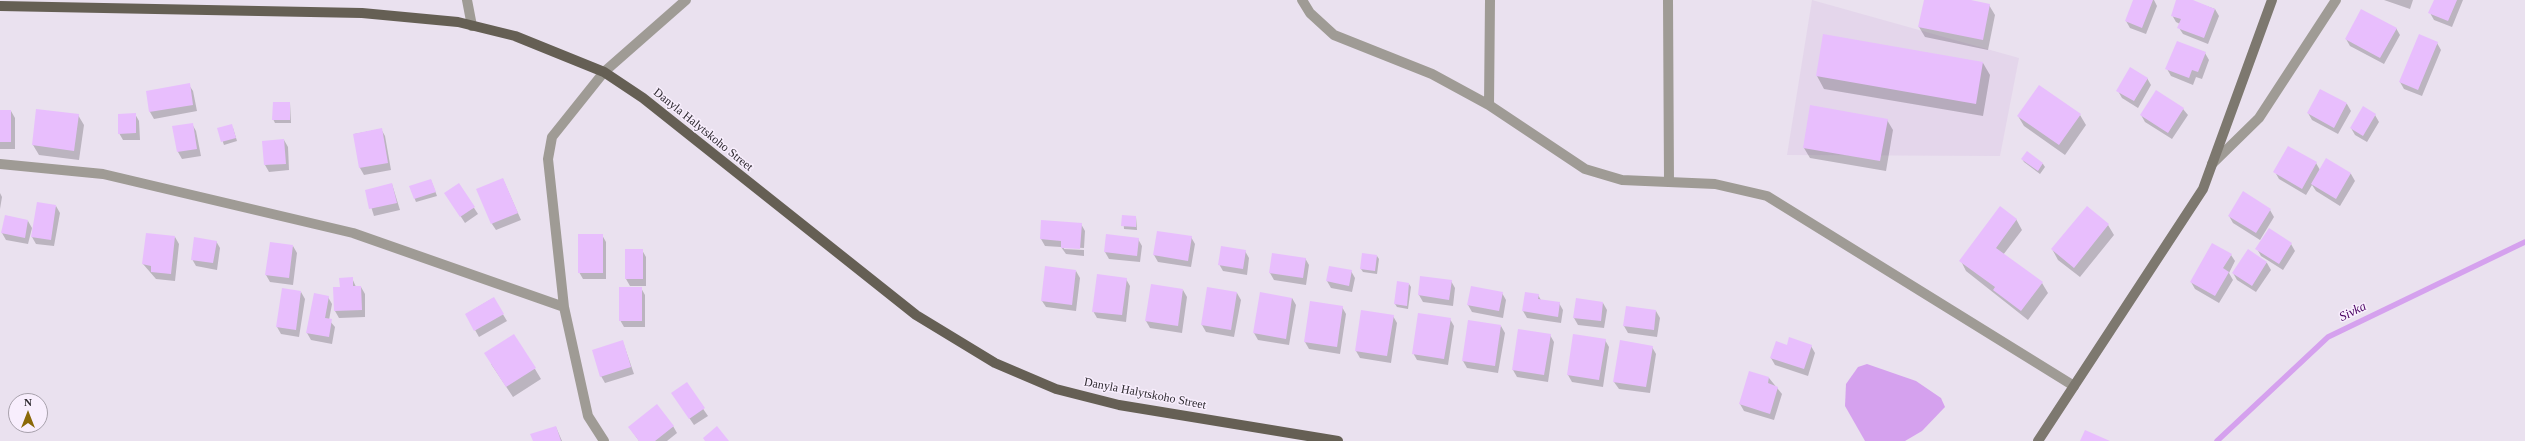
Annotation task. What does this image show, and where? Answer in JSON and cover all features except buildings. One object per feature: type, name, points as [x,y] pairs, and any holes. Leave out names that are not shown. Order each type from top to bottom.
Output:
[{"type":"main road","name":"Danyla Halytskoho Street","points":[[0,6],[362,13],[458,22],[515,36],[604,72],[643,98],[916,315],[994,363],[1056,389],[1119,405],[1338,441]]},
{"type":"street","points":[[467,0],[472,26]]},
{"type":"street","points":[[604,441],[588,416],[564,307],[548,160],[552,137],[604,72],[686,0]]},
{"type":"street","points":[[1302,0],[1310,13],[1334,35],[1432,74],[1489,105],[1585,169],[1622,180],[1715,184],[1767,196],[2074,386]]},
{"type":"street","points":[[1489,105],[1490,0]]},
{"type":"street","points":[[1668,0],[1669,182]]},
{"type":"street","points":[[2038,441],[2203,189],[2272,0]]},
{"type":"street","points":[[2212,164],[2259,118],[2336,0]]},
{"type":"street","points":[[0,164],[103,174],[353,233],[564,307]]},
{"type":"shaded area","points":[[1812,0],[2019,58],[2000,156],[1787,155]]},
{"type":"shaded area","points":[[1867,364],[1916,381],[1941,398],[1945,407],[1922,431],[1905,441],[1865,441],[1845,406],[1846,384],[1858,367]]},
{"type":"waterway","name":"Sivka","points":[[2217,441],[2328,337],[2525,242]]}]
